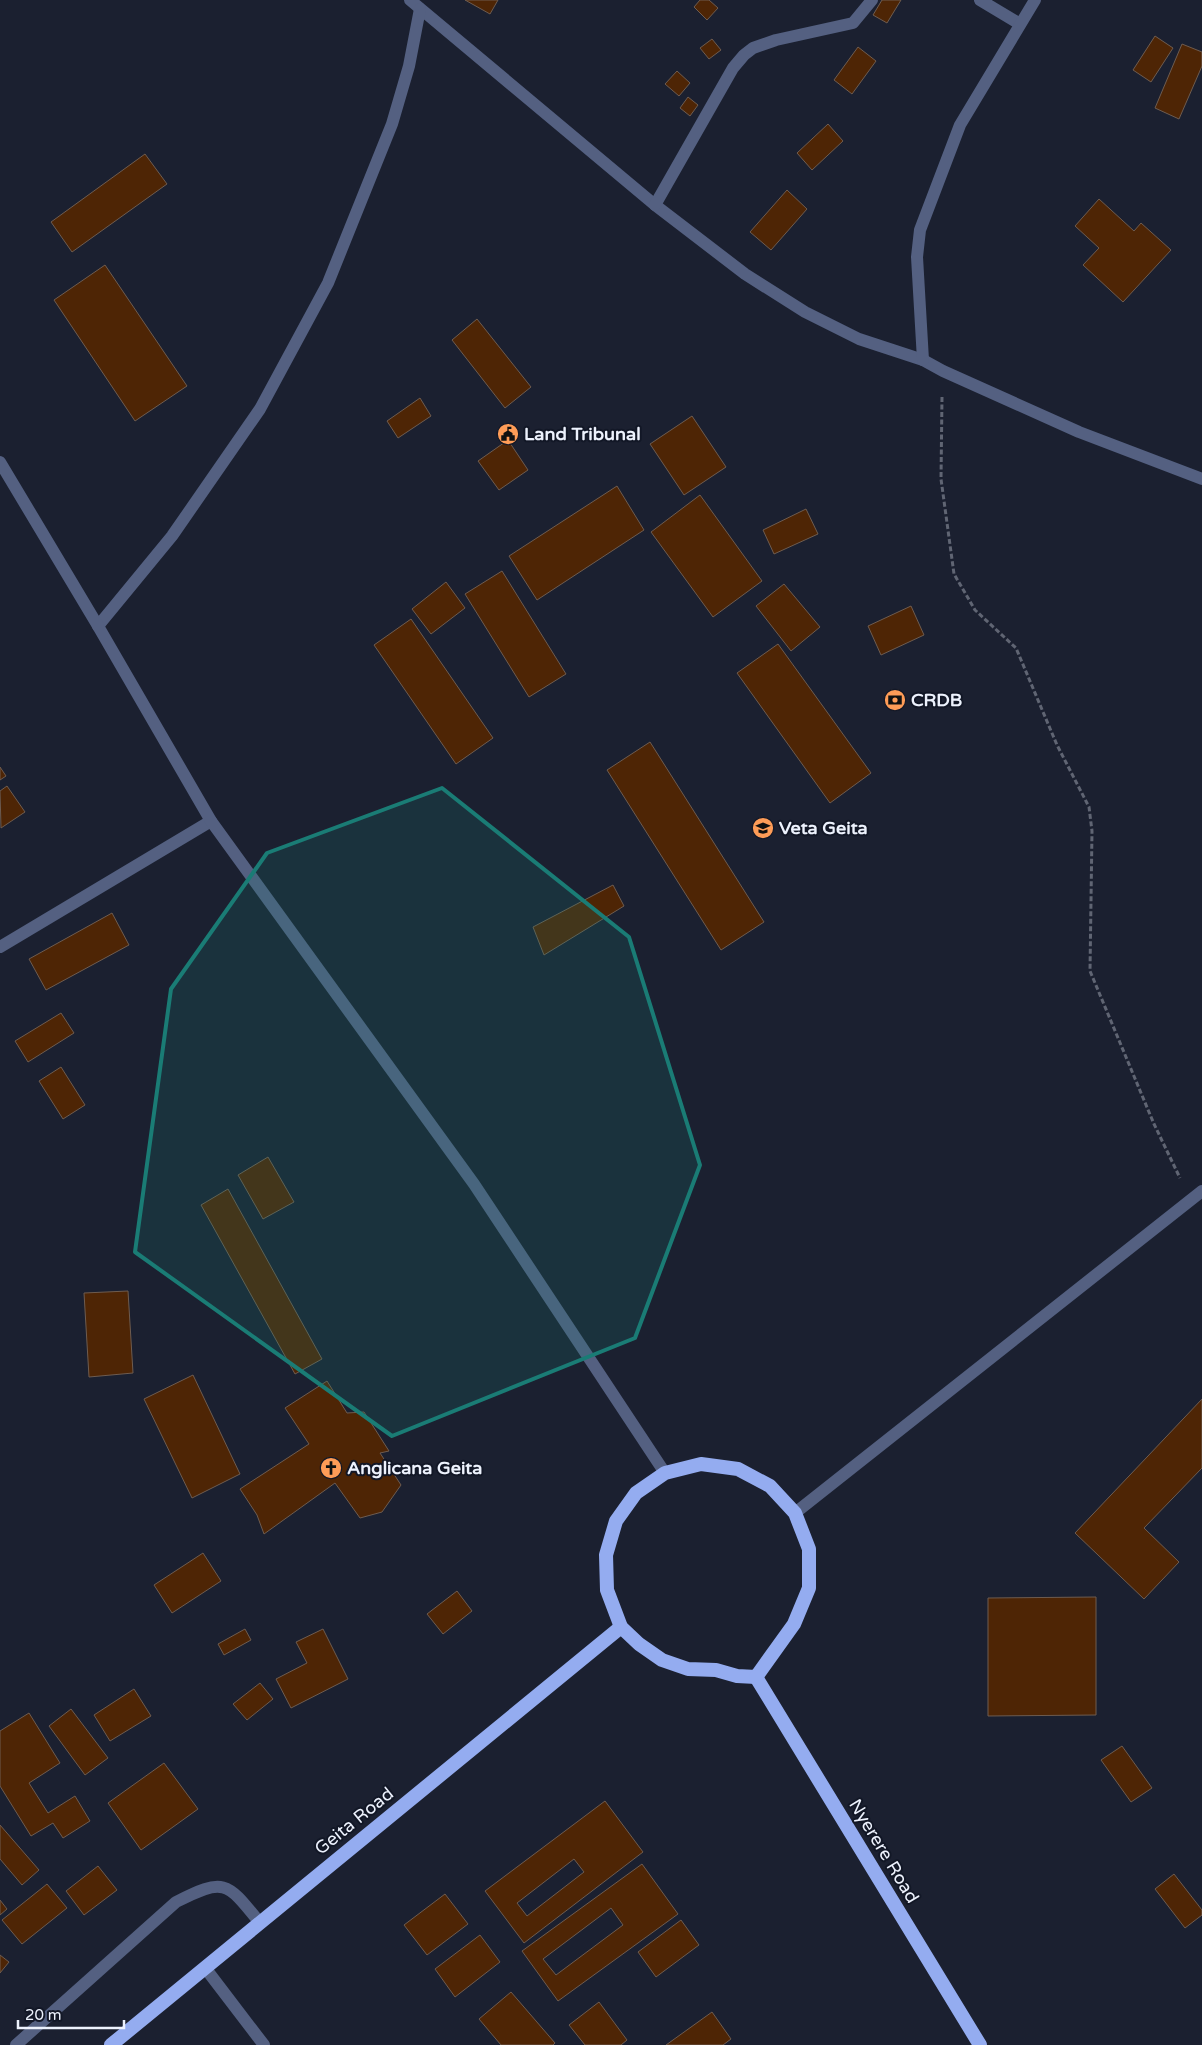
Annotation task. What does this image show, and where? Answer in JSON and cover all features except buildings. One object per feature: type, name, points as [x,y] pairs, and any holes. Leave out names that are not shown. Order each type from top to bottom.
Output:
[{"type":"highway","points":[[701,1464],[738,1469],[770,1486],[795,1513],[809,1549],[808,1588],[794,1624],[756,1677],[737,1676],[716,1670],[688,1669],[662,1660],[639,1644],[621,1627],[607,1590],[606,1555],[616,1521],[636,1493],[665,1473],[701,1464]]},
{"type":"highway","name":"Geita Road","points":[[111,2045],[621,1627]]},
{"type":"highway","name":"Nyerere Road","points":[[756,1677],[980,2045]]},
{"type":"street","points":[[410,0],[655,205],[745,274],[805,312],[859,339],[923,360],[942,371],[1079,432],[1202,479]]},
{"type":"street","points":[[655,205],[733,68],[744,55],[753,48],[776,40],[853,24],[872,0]]},
{"type":"street","points":[[980,0],[1020,24]]},
{"type":"street","points":[[923,360],[917,257],[920,230],[960,124],[1035,0]]},
{"type":"street","points":[[98,626],[172,536],[260,409],[328,284],[392,124],[409,66],[420,9]]},
{"type":"street","points":[[0,462],[211,821],[474,1184],[665,1473]]},
{"type":"street","points":[[0,948],[211,821]]},
{"type":"street","points":[[795,1513],[1202,1191]]},
{"type":"street","points":[[16,2045],[176,1902],[203,1888],[222,1885],[236,1893],[260,1923]]},
{"type":"street","points":[[206,1969],[264,2045]]},
{"type":"path","points":[[942,371],[940,479],[954,574],[975,610],[1016,648],[1057,745],[1089,806],[1092,831],[1090,970],[1154,1124],[1191,1201]]},
{"type":"highlighted area","points":[[442,788],[629,937],[700,1165],[635,1338],[392,1436],[135,1252],[171,989],[267,853]]},
{"type":"place","name":"Land Tribunal","points":[[508,434]]},
{"type":"place","name":"CRDB","points":[[895,700]]},
{"type":"place","name":"Veta Geita","points":[[763,828]]},
{"type":"place","name":"Anglicana Geita","points":[[331,1468]]}]
